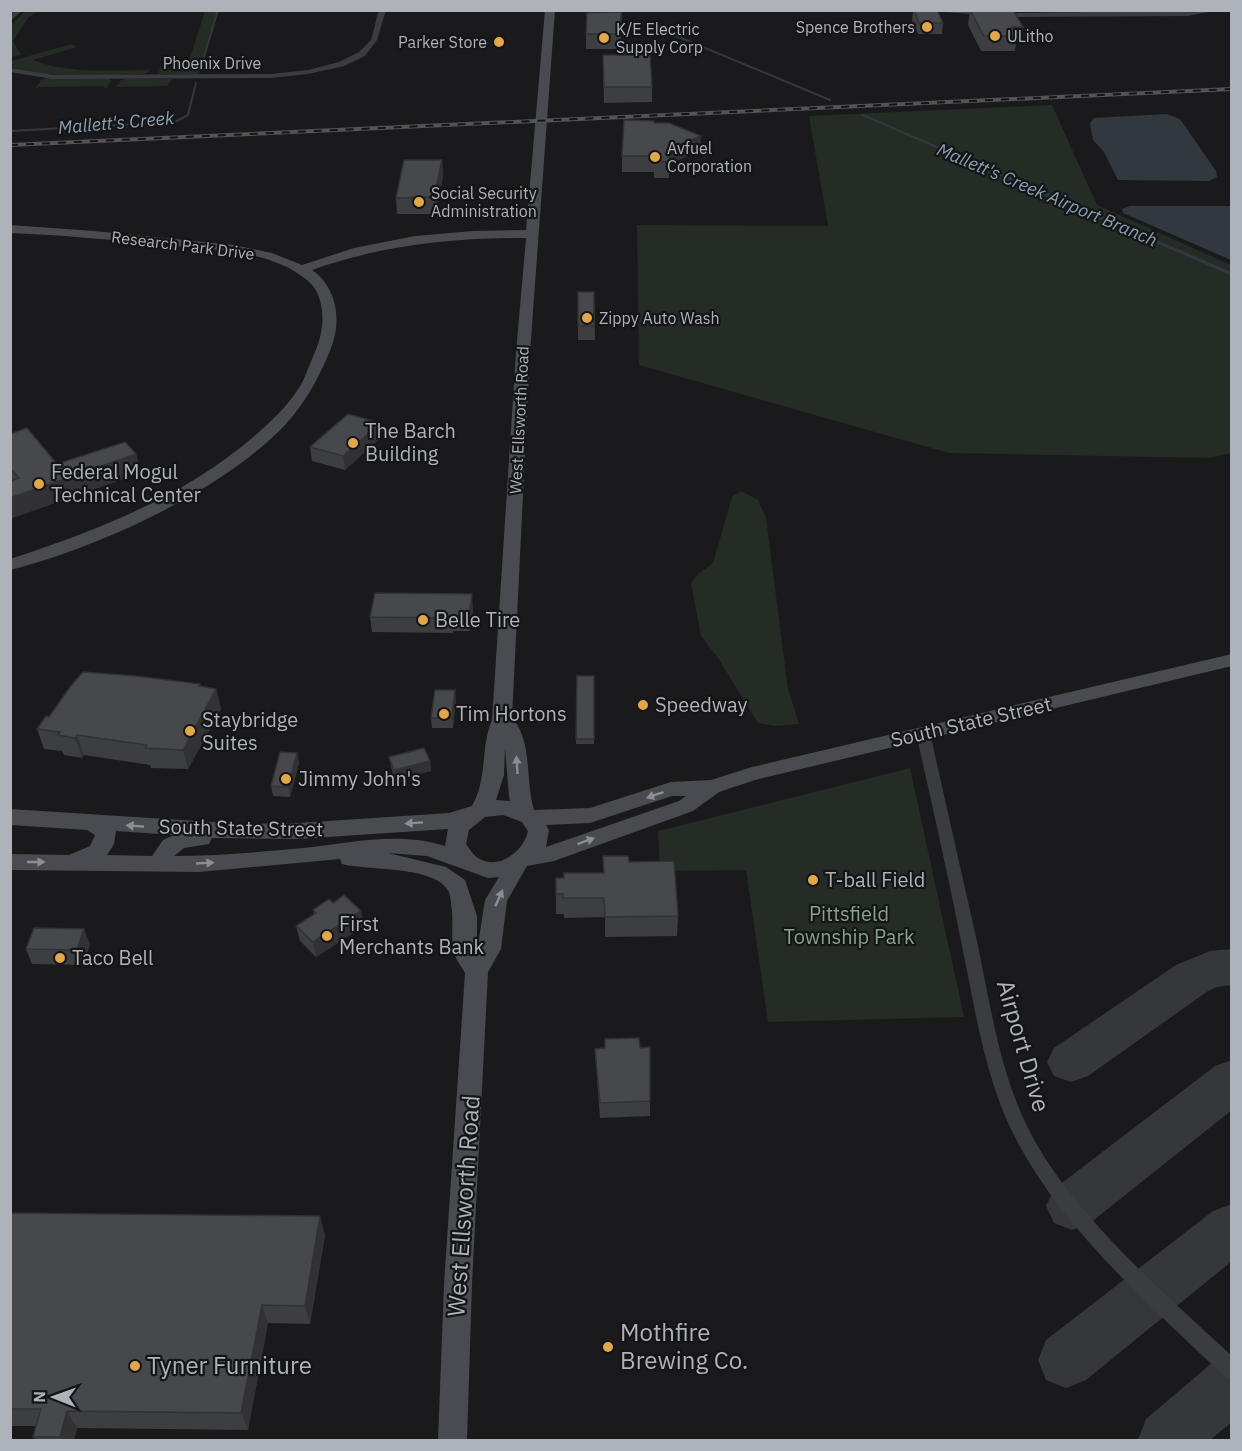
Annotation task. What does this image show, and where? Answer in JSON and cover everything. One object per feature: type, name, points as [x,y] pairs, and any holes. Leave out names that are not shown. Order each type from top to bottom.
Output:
[{"type":"main road","name":"West Ellsworth Road","points":[[476,813],[483,808],[493,780],[495,736],[502,720],[523,353],[550,10]]},
{"type":"main road","name":"Research Park Drive","points":[[10,228],[116,236],[249,251],[273,258],[316,280],[328,305],[329,333],[316,371],[285,416],[258,441],[192,488],[114,528],[10,565]]},
{"type":"main road","points":[[300,270],[349,253],[397,241],[472,234],[534,234]]},
{"type":"main road","name":"South State Street","points":[[527,816],[590,815],[671,789],[712,787],[752,774],[1232,660]]},
{"type":"main road","name":"West Ellsworth Road","points":[[502,720],[513,732],[519,796],[527,816]]},
{"type":"main road","name":"South State Street","points":[[524,860],[546,855],[686,806],[712,787]]},
{"type":"main road","points":[[504,807],[527,816],[539,834],[537,846],[524,860],[500,869],[469,862],[455,845],[458,828],[476,813],[504,807]]},
{"type":"main road","name":"South State Street","points":[[10,817],[275,831],[449,821],[476,813]]},
{"type":"main road","points":[[62,862],[84,859],[102,848],[106,832],[93,823]]},
{"type":"main road","points":[[242,861],[267,851],[333,844],[337,839],[337,829]]},
{"type":"main road","points":[[160,863],[167,849],[183,839],[246,841],[255,840],[275,831]]},
{"type":"main road","name":"South State Street","points":[[10,862],[242,861],[376,846],[409,845],[469,862]]},
{"type":"main road","points":[[290,857],[356,858],[383,861],[442,874],[458,887],[465,928]]},
{"type":"main road","name":"West Ellsworth Road","points":[[452,1440],[458,1284],[477,972],[490,949],[496,900],[524,860]]},
{"type":"main road","name":"West Ellsworth Road","points":[[469,862],[464,951],[477,972]]},
{"type":"street","points":[[10,19],[20,10]]},
{"type":"street","name":"Phoenix Drive","points":[[10,70],[54,77],[271,76],[308,72],[341,64],[362,54],[374,40],[383,10]]},
{"type":"street","points":[[917,10],[999,15],[1187,14],[1216,10]]},
{"type":"street","name":"Airport Drive","points":[[923,734],[991,1044],[1014,1116],[1037,1159],[1071,1206],[1151,1293],[1232,1370]]},
{"type":"green space","points":[[27,10],[38,11],[28,18],[13,41],[21,55],[11,57],[11,25]]},
{"type":"green space","points":[[205,11],[218,11],[199,74],[159,74],[160,67],[162,70],[179,70],[187,67]]},
{"type":"green space","points":[[72,44],[77,47],[33,60],[60,67],[104,71],[147,70],[150,68],[148,72],[142,74],[76,76],[43,74],[11,67],[13,66],[11,61]]},
{"type":"green space","points":[[46,78],[111,80],[106,89],[103,86],[39,87],[35,89],[41,80]]},
{"type":"green space","points":[[172,79],[167,86],[116,87],[121,80]]},
{"type":"green space","points":[[1052,105],[1097,205],[1231,265],[1231,453],[1208,458],[949,453],[639,365],[637,225],[828,226],[809,116]]},
{"type":"green space","points":[[741,491],[758,500],[766,518],[788,689],[799,724],[775,726],[758,723],[718,658],[701,636],[691,583],[698,574],[713,563],[732,497]]},
{"type":"green space","name":"Pittsfield Township Park","points":[[910,768],[964,1017],[768,1022],[746,870],[660,871],[658,831]]},
{"type":"shaded area","points":[[1167,114],[1180,119],[1216,171],[1217,177],[1209,181],[1118,180],[1104,152],[1093,140],[1090,123],[1094,118]]},
{"type":"shaded area","points":[[1130,206],[1231,206],[1231,260],[1123,213],[1122,209]]},
{"type":"building","points":[[914,10],[937,10],[943,23],[919,23]]},
{"type":"building","points":[[970,10],[1013,10],[1023,27],[1012,27],[1017,36],[984,36]]},
{"type":"building","points":[[621,12],[621,34],[586,34],[587,13]]},
{"type":"building","points":[[603,55],[650,55],[652,87],[604,87]]},
{"type":"building","points":[[624,120],[669,123],[701,136],[668,149],[669,162],[654,161],[654,156],[622,156]]},
{"type":"building","points":[[404,160],[442,160],[434,197],[396,198]]},
{"type":"building","points":[[578,292],[594,292],[594,326],[578,326]]},
{"type":"building","points":[[348,414],[380,423],[343,456],[310,447]]},
{"type":"building","points":[[27,428],[57,464],[125,442],[136,454],[10,498],[10,481],[19,478],[10,468],[10,434]]},
{"type":"building","points":[[375,593],[472,594],[469,616],[452,616],[451,618],[370,617]]},
{"type":"building","points":[[83,672],[200,684],[199,686],[216,689],[183,750],[145,748],[147,745],[77,735],[75,738],[57,735],[60,732],[37,729],[46,716],[49,717]]},
{"type":"building","points":[[577,676],[594,676],[594,739],[576,739]]},
{"type":"building","points":[[435,690],[455,690],[452,718],[431,718]]},
{"type":"building","points":[[424,748],[430,761],[394,770],[389,757]]},
{"type":"building","points":[[280,752],[297,753],[288,787],[271,786]]},
{"type":"building","points":[[603,856],[628,856],[629,862],[674,861],[678,916],[605,917],[604,898],[563,898],[563,894],[556,894],[556,878],[564,878],[564,873],[604,873]]},
{"type":"building","points":[[344,895],[361,911],[313,942],[296,926],[316,913],[313,910],[329,899],[333,903]]},
{"type":"building","points":[[34,928],[84,929],[77,950],[26,949]]},
{"type":"building","points":[[639,1038],[640,1048],[650,1047],[650,1101],[600,1103],[595,1049],[605,1048],[605,1039]]},
{"type":"building","name":"Tyner Furniture","points":[[10,1213],[320,1216],[305,1306],[262,1305],[241,1413],[67,1411],[60,1437],[33,1437],[41,1409],[10,1409]]},
{"type":"waterway","name":"Mallett's Creek","points":[[200,70],[218,10]]},
{"type":"waterway","name":"Mallett's Creek Airport Branch","points":[[657,28],[830,100]]},
{"type":"waterway","name":"Mallett's Creek","points":[[10,131],[175,122],[188,115],[196,83]]},
{"type":"waterway","name":"Mallett's Creek Airport Branch","points":[[863,115],[1006,177]]},
{"type":"waterway","name":"Mallett's Creek Airport Branch","points":[[1002,175],[1232,274]]},
{"type":"taxiway","points":[[1071,1062],[1192,978],[1210,969],[1232,967]]},
{"type":"taxiway","points":[[1072,1206],[1232,1081]]},
{"type":"taxiway","points":[[1066,1360],[1232,1228]]},
{"type":"taxiway","points":[[1167,1440],[1232,1383]]},
{"type":"railway","points":[[10,145],[1232,89]]},
{"type":"place","name":"Spence Brothers","points":[[927,27]]},
{"type":"place","name":"ULitho","points":[[995,36]]},
{"type":"place","name":"K/E Electric Supply Corp","points":[[604,38]]},
{"type":"place","name":"Parker Store","points":[[499,42]]},
{"type":"place","name":"Avfuel Corporation","points":[[655,157]]},
{"type":"place","name":"Social Security Administration","points":[[419,202]]},
{"type":"place","name":"Zippy Auto Wash","points":[[587,318]]},
{"type":"place","name":"The Barch Building","points":[[353,443]]},
{"type":"place","name":"Federal Mogul Technical Center","points":[[39,484]]},
{"type":"place","name":"Belle Tire","points":[[423,620]]},
{"type":"place","name":"Speedway","points":[[643,705]]},
{"type":"place","name":"Tim Hortons","points":[[444,714]]},
{"type":"place","name":"Staybridge Suites","points":[[190,731]]},
{"type":"place","name":"Jimmy John's","points":[[286,779]]},
{"type":"place","name":"T-ball Field","points":[[813,880]]},
{"type":"place","name":"First Merchants Bank","points":[[327,936]]},
{"type":"place","name":"Taco Bell","points":[[60,958]]},
{"type":"place","name":"Mothfire Brewing Co.","points":[[608,1347]]},
{"type":"place","name":"Tyner Furniture","points":[[135,1366]]}]
